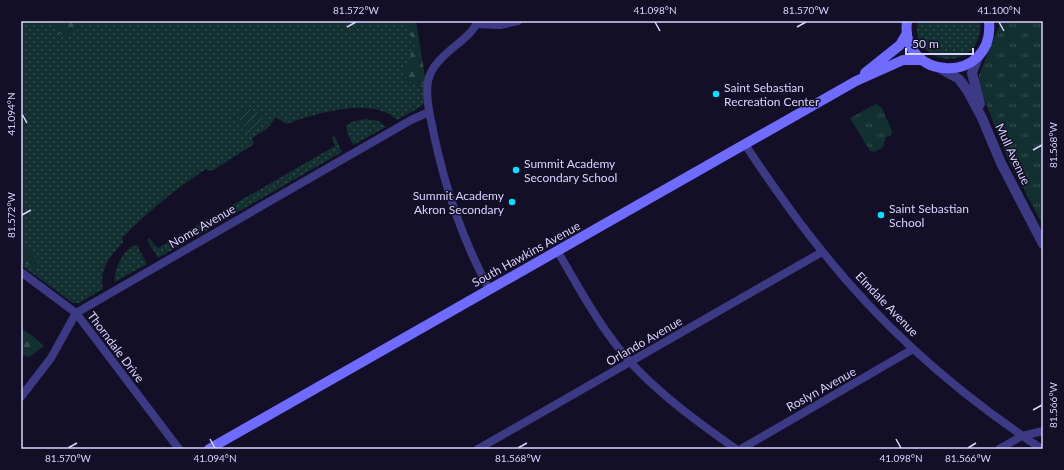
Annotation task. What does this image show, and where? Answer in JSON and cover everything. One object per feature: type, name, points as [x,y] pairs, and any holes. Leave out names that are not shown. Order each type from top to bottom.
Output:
[{"type":"main road","points":[[907,21],[907,33],[912,48],[922,60],[941,69],[961,67],[978,56],[988,39],[991,24]]},
{"type":"main road","name":"South Hawkins Avenue","points":[[856,81],[900,45],[907,33]]},
{"type":"main road","name":"South Hawkins Avenue","points":[[209,449],[489,289],[558,252],[746,146],[856,81],[903,60],[922,60]]},
{"type":"street","points":[[489,289],[468,248],[451,203],[430,112],[428,81],[437,60],[463,40],[476,22],[500,25],[518,21]]},
{"type":"street","name":"Mull Avenue","points":[[978,56],[972,73],[982,118]]},
{"type":"street","name":"Mull Avenue","points":[[941,69],[959,80],[967,90],[982,118],[1001,163],[1043,244]]},
{"type":"street","name":"Nome Avenue","points":[[76,313],[411,120],[430,112]]},
{"type":"street","name":"Elmdale Avenue","points":[[746,146],[782,199],[822,252],[913,349],[963,392],[1042,449]]},
{"type":"street","points":[[558,252],[602,324],[631,362],[657,389],[685,413],[736,449]]},
{"type":"street","name":"Orlando Avenue","points":[[478,449],[822,252]]},
{"type":"street","name":"Thorndale Drive","points":[[21,272],[76,313],[179,449]]},
{"type":"street","points":[[21,397],[51,358],[76,313]]},
{"type":"street","name":"Roslyn Avenue","points":[[741,449],[913,349]]},
{"type":"street","points":[[999,449],[1022,436],[1043,431]]},
{"type":"green space","points":[[21,21],[416,21],[428,99],[420,107],[397,120],[386,113],[373,109],[359,108],[327,112],[286,124],[276,117],[268,128],[252,138],[254,144],[212,171],[206,169],[162,201],[142,219],[122,238],[123,242],[107,263],[103,275],[103,289],[79,303],[73,303],[21,265]]},
{"type":"green space","points":[[52,21],[82,21],[76,32],[64,36],[58,32]]},
{"type":"green space","points":[[400,21],[416,21],[426,84],[408,82],[405,76],[404,68],[410,62],[411,51],[415,45],[407,26]]},
{"type":"green space","points":[[918,21],[980,21],[980,33],[971,50],[961,57],[950,59],[939,57],[929,52],[921,44],[917,34]]},
{"type":"green space","points":[[1001,21],[1043,21],[1043,226],[1007,157],[979,86],[979,75]]},
{"type":"green space","points":[[876,104],[882,108],[892,131],[891,136],[886,137],[883,147],[874,152],[870,151],[850,118]]},
{"type":"green space","points":[[250,109],[259,113],[267,121],[248,134],[236,114],[242,110]]},
{"type":"green space","points":[[365,119],[379,121],[386,127],[353,145],[348,135],[346,126],[351,122]]},
{"type":"green space","points":[[334,135],[342,152],[158,258],[147,240],[149,238],[158,248],[335,146],[332,137]]},
{"type":"green space","points":[[137,245],[147,264],[115,282],[116,271],[120,260],[128,250]]},
{"type":"green space","points":[[21,247],[35,255],[38,260],[38,264],[34,268],[21,261]]},
{"type":"green space","points":[[21,328],[44,346],[29,357],[21,355]]},
{"type":"place","name":"Saint Sebastian Recreation Center","points":[[716,94]]},
{"type":"place","name":"Summit Academy Secondary School","points":[[516,170]]},
{"type":"place","name":"Summit Academy Akron Secondary","points":[[512,202]]},
{"type":"place","name":"Saint Sebastian School","points":[[881,215]]}]
